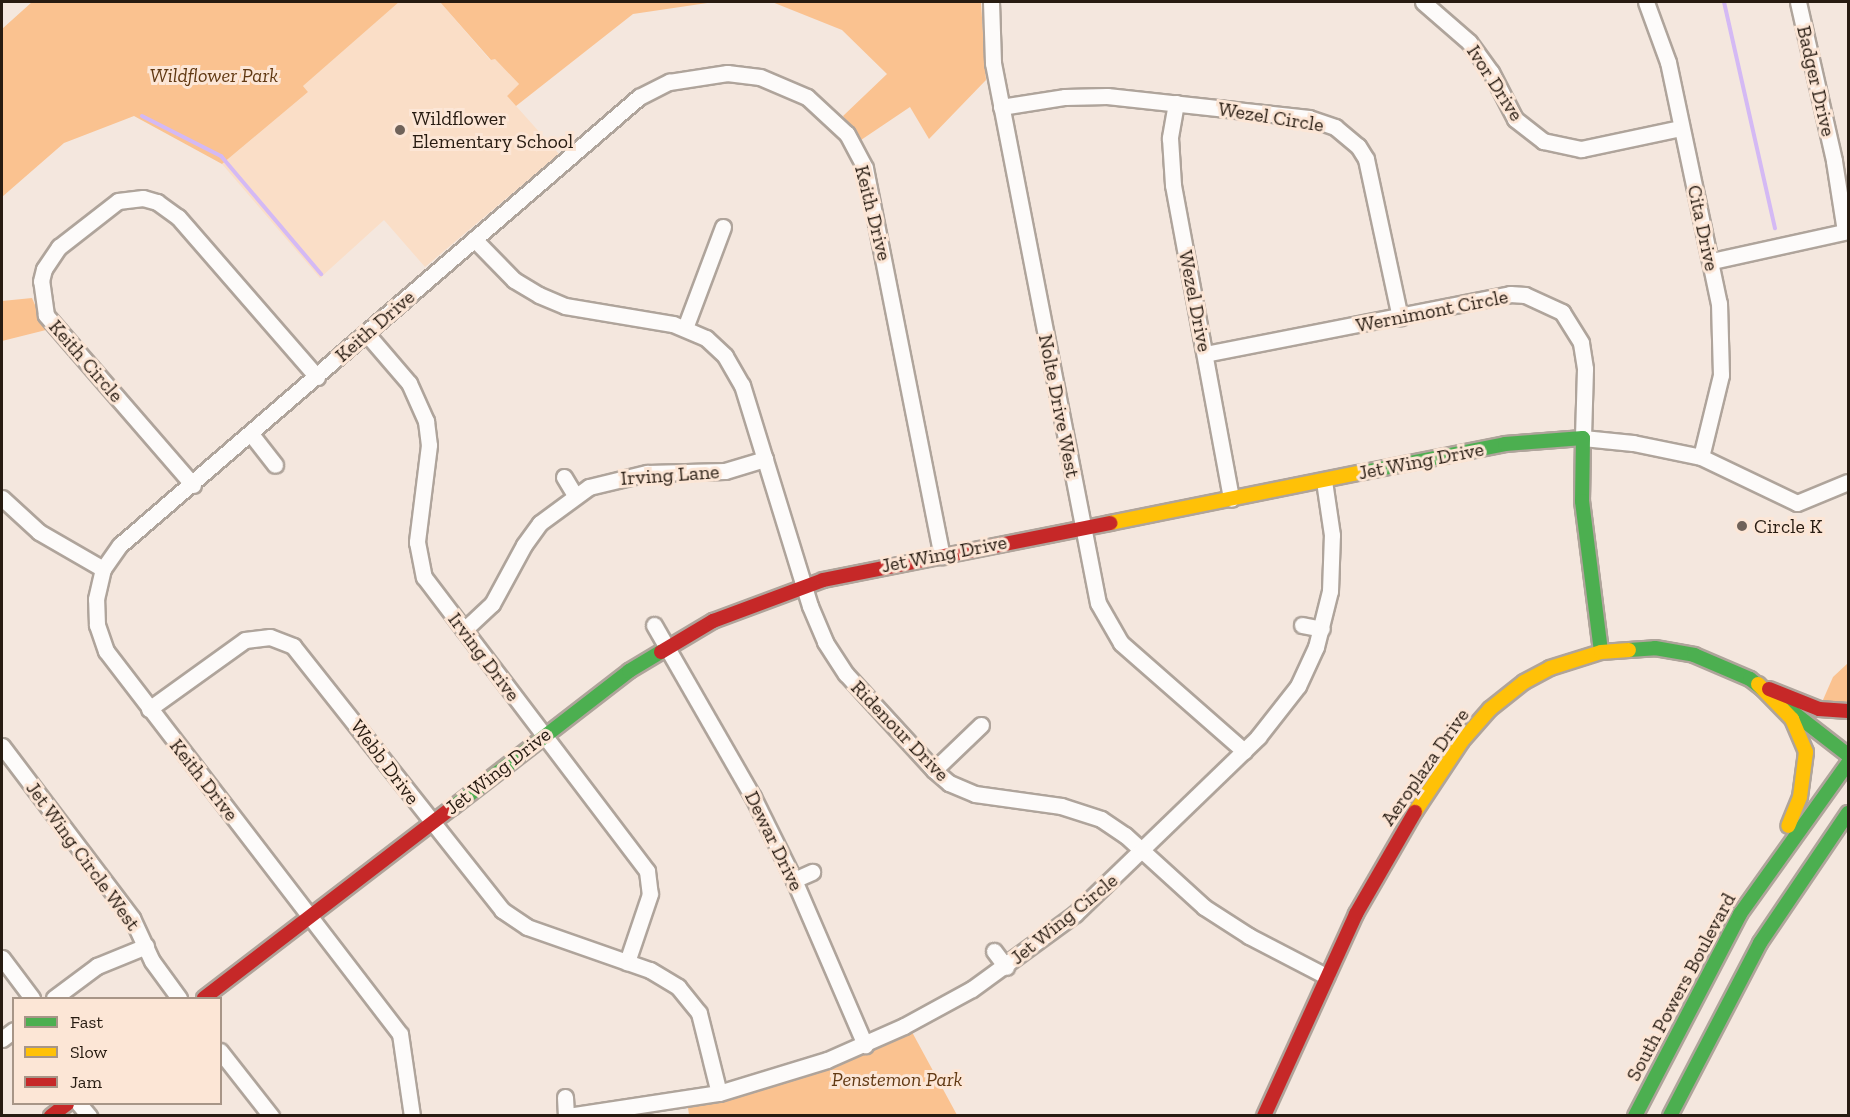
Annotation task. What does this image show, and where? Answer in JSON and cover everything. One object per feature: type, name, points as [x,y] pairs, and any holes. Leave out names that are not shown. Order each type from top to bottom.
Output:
[{"type":"main road","name":"Jet Wing Drive","points":[[207,997],[543,736],[667,646],[713,621],[804,585],[1083,527],[1505,444],[1583,438]]},
{"type":"main road","name":"Wernimont Circle","points":[[1583,438],[1582,501],[1601,652]]},
{"type":"main road","name":"Aeroplaza Drive","points":[[1264,1116],[1326,976],[1383,862],[1474,726],[1524,682],[1550,668],[1601,652],[1630,648],[1678,652],[1732,669],[1758,684],[1848,755]]},
{"type":"main road","points":[[1758,684],[1820,709],[1848,711]]},
{"type":"main road","points":[[1740,914],[1795,812],[1807,766],[1806,752],[1792,719],[1758,684]]},
{"type":"main road","name":"South Powers Boulevard","points":[[1635,1116],[1679,1025],[1740,914],[1848,763]]},
{"type":"main road","points":[[1670,1116],[1760,943],[1848,813]]},
{"type":"main road","points":[[1760,943],[1818,871],[1846,844]]},
{"type":"main road","points":[[51,1116],[66,1105]]},
{"type":"street","name":"Nolte Drive West","points":[[991,2],[993,63],[1098,603],[1110,629],[1244,751]]},
{"type":"street","name":"Ivor Drive","points":[[1423,2],[1469,42],[1491,72],[1515,120],[1543,141],[1581,149],[1681,128]]},
{"type":"street","name":"Cita Drive","points":[[1646,2],[1668,62],[1712,261],[1721,321],[1720,375],[1701,457]]},
{"type":"street","name":"Badger Drive","points":[[1798,2],[1834,161],[1847,231]]},
{"type":"street","name":"Keith Drive","points":[[412,1116],[400,1034],[149,709],[100,638],[94,613],[104,569],[120,545],[193,485],[639,98],[669,82],[710,73],[743,74],[776,82],[807,97],[847,134],[871,185],[942,556]]},
{"type":"street","name":"Wezel Circle","points":[[1001,107],[1065,97],[1107,96],[1310,118],[1335,127],[1358,146],[1371,176],[1400,317]]},
{"type":"street","name":"Wezel Drive","points":[[1176,103],[1170,138],[1171,170],[1231,499]]},
{"type":"street","name":"Keith Circle","points":[[193,485],[46,315],[41,281],[47,263],[59,247],[118,201],[143,198],[157,202],[178,217],[317,377]]},
{"type":"street","points":[[685,328],[723,228]]},
{"type":"street","points":[[1712,261],[1847,231]]},
{"type":"street","name":"Ridenour Drive","points":[[474,239],[514,280],[552,302],[685,328],[706,338],[734,369],[817,624],[846,674],[934,770],[949,783],[975,794],[1061,806],[1089,813],[1113,826],[1204,907],[1249,936],[1326,976]]},
{"type":"street","name":"Wernimont Circle","points":[[1205,354],[1510,294],[1551,304],[1571,322],[1584,355],[1583,438]]},
{"type":"street","name":"Irving Drive","points":[[366,333],[409,383],[422,408],[429,445],[417,542],[420,565],[464,630],[647,871],[650,894],[627,962]]},
{"type":"street","points":[[251,434],[275,465]]},
{"type":"street","name":"Jet Wing Drive","points":[[1583,438],[1633,443],[1701,457],[1797,503],[1848,482]]},
{"type":"street","name":"Irving Lane","points":[[464,630],[492,604],[532,533],[575,495],[604,480],[632,475],[710,473],[765,459]]},
{"type":"street","points":[[564,477],[575,495]]},
{"type":"street","name":"Jet Wing Circle","points":[[567,1116],[719,1093],[787,1074],[865,1045],[941,1007],[1006,967],[1075,914],[1143,851],[1244,751],[1298,686],[1322,629],[1333,558],[1324,481]]},
{"type":"street","points":[[2,498],[39,532],[104,569]]},
{"type":"street","name":"Dewar Drive","points":[[654,625],[753,797],[794,880],[865,1045]]},
{"type":"street","points":[[1302,625],[1322,629]]},
{"type":"street","name":"Webb Drive","points":[[149,709],[232,646],[257,637],[282,640],[303,655],[490,898],[513,919],[665,977],[699,1013],[719,1093]]},
{"type":"street","points":[[934,770],[981,725]]},
{"type":"street","name":"Jet Wing Circle West","points":[[2,746],[132,918],[158,972],[177,997]]},
{"type":"street","points":[[794,880],[812,872]]},
{"type":"street","points":[[57,997],[97,966],[146,946]]},
{"type":"street","points":[[994,951],[1006,967]]},
{"type":"street","points":[[2,958],[31,997]]},
{"type":"street","points":[[222,1054],[271,1116]]},
{"type":"street","points":[[565,1097],[567,1116]]},
{"type":"shaded area","name":"Wildflower Elementary School","points":[[399,2],[440,2],[490,60],[495,59],[519,84],[507,96],[559,154],[425,267],[384,220],[320,278],[222,164],[308,92],[303,86]]},
{"type":"green space","name":"Wildflower Park","points":[[32,2],[399,2],[303,86],[308,92],[222,164],[134,116],[64,143],[2,197],[2,29]]},
{"type":"green space","points":[[440,2],[714,2],[633,14],[516,106],[507,96],[519,84],[495,59],[491,60]]},
{"type":"green space","points":[[772,2],[981,2],[986,80],[929,139],[910,107],[861,140],[843,116],[887,74],[842,30]]},
{"type":"green space","points":[[32,298],[46,330],[2,341],[2,301]]},
{"type":"green space","points":[[1848,663],[1848,708],[1819,709],[1833,677]]},
{"type":"green space","name":"Penstemon Park","points":[[912,1032],[957,1115],[689,1115],[688,1108],[806,1076]]},
{"type":"waterway","points":[[1724,2],[1775,228]]},
{"type":"waterway","points":[[142,116],[221,156],[321,274]]},
{"type":"traffic: fast","points":[[1359,473],[1505,444],[1583,438],[1582,501],[1601,652]]},
{"type":"traffic: fast","points":[[1629,650],[1655,648],[1694,655],[1750,679],[1848,755]]},
{"type":"traffic: fast","points":[[452,808],[629,671],[661,652]]},
{"type":"traffic: fast","points":[[1635,1116],[1740,914],[1848,763]]},
{"type":"traffic: fast","points":[[1670,1116],[1760,943],[1848,813]]},
{"type":"traffic: slow","points":[[1110,523],[1359,473]]},
{"type":"traffic: slow","points":[[1415,812],[1462,741],[1490,709],[1524,682],[1550,668],[1601,652],[1629,650]]},
{"type":"traffic: slow","points":[[1758,684],[1792,719],[1806,752],[1800,797],[1788,826]]},
{"type":"traffic: jam","points":[[661,652],[713,621],[823,580],[1110,523]]},
{"type":"traffic: jam","points":[[1769,689],[1819,709],[1848,711]]},
{"type":"traffic: jam","points":[[205,997],[452,808]]},
{"type":"traffic: jam","points":[[1264,1116],[1356,914],[1415,812]]},
{"type":"traffic: jam","points":[[51,1116],[66,1105]]},
{"type":"place","name":"Wildflower Elementary School","points":[[400,130]]},
{"type":"place","name":"Circle K","points":[[1742,526]]}]
